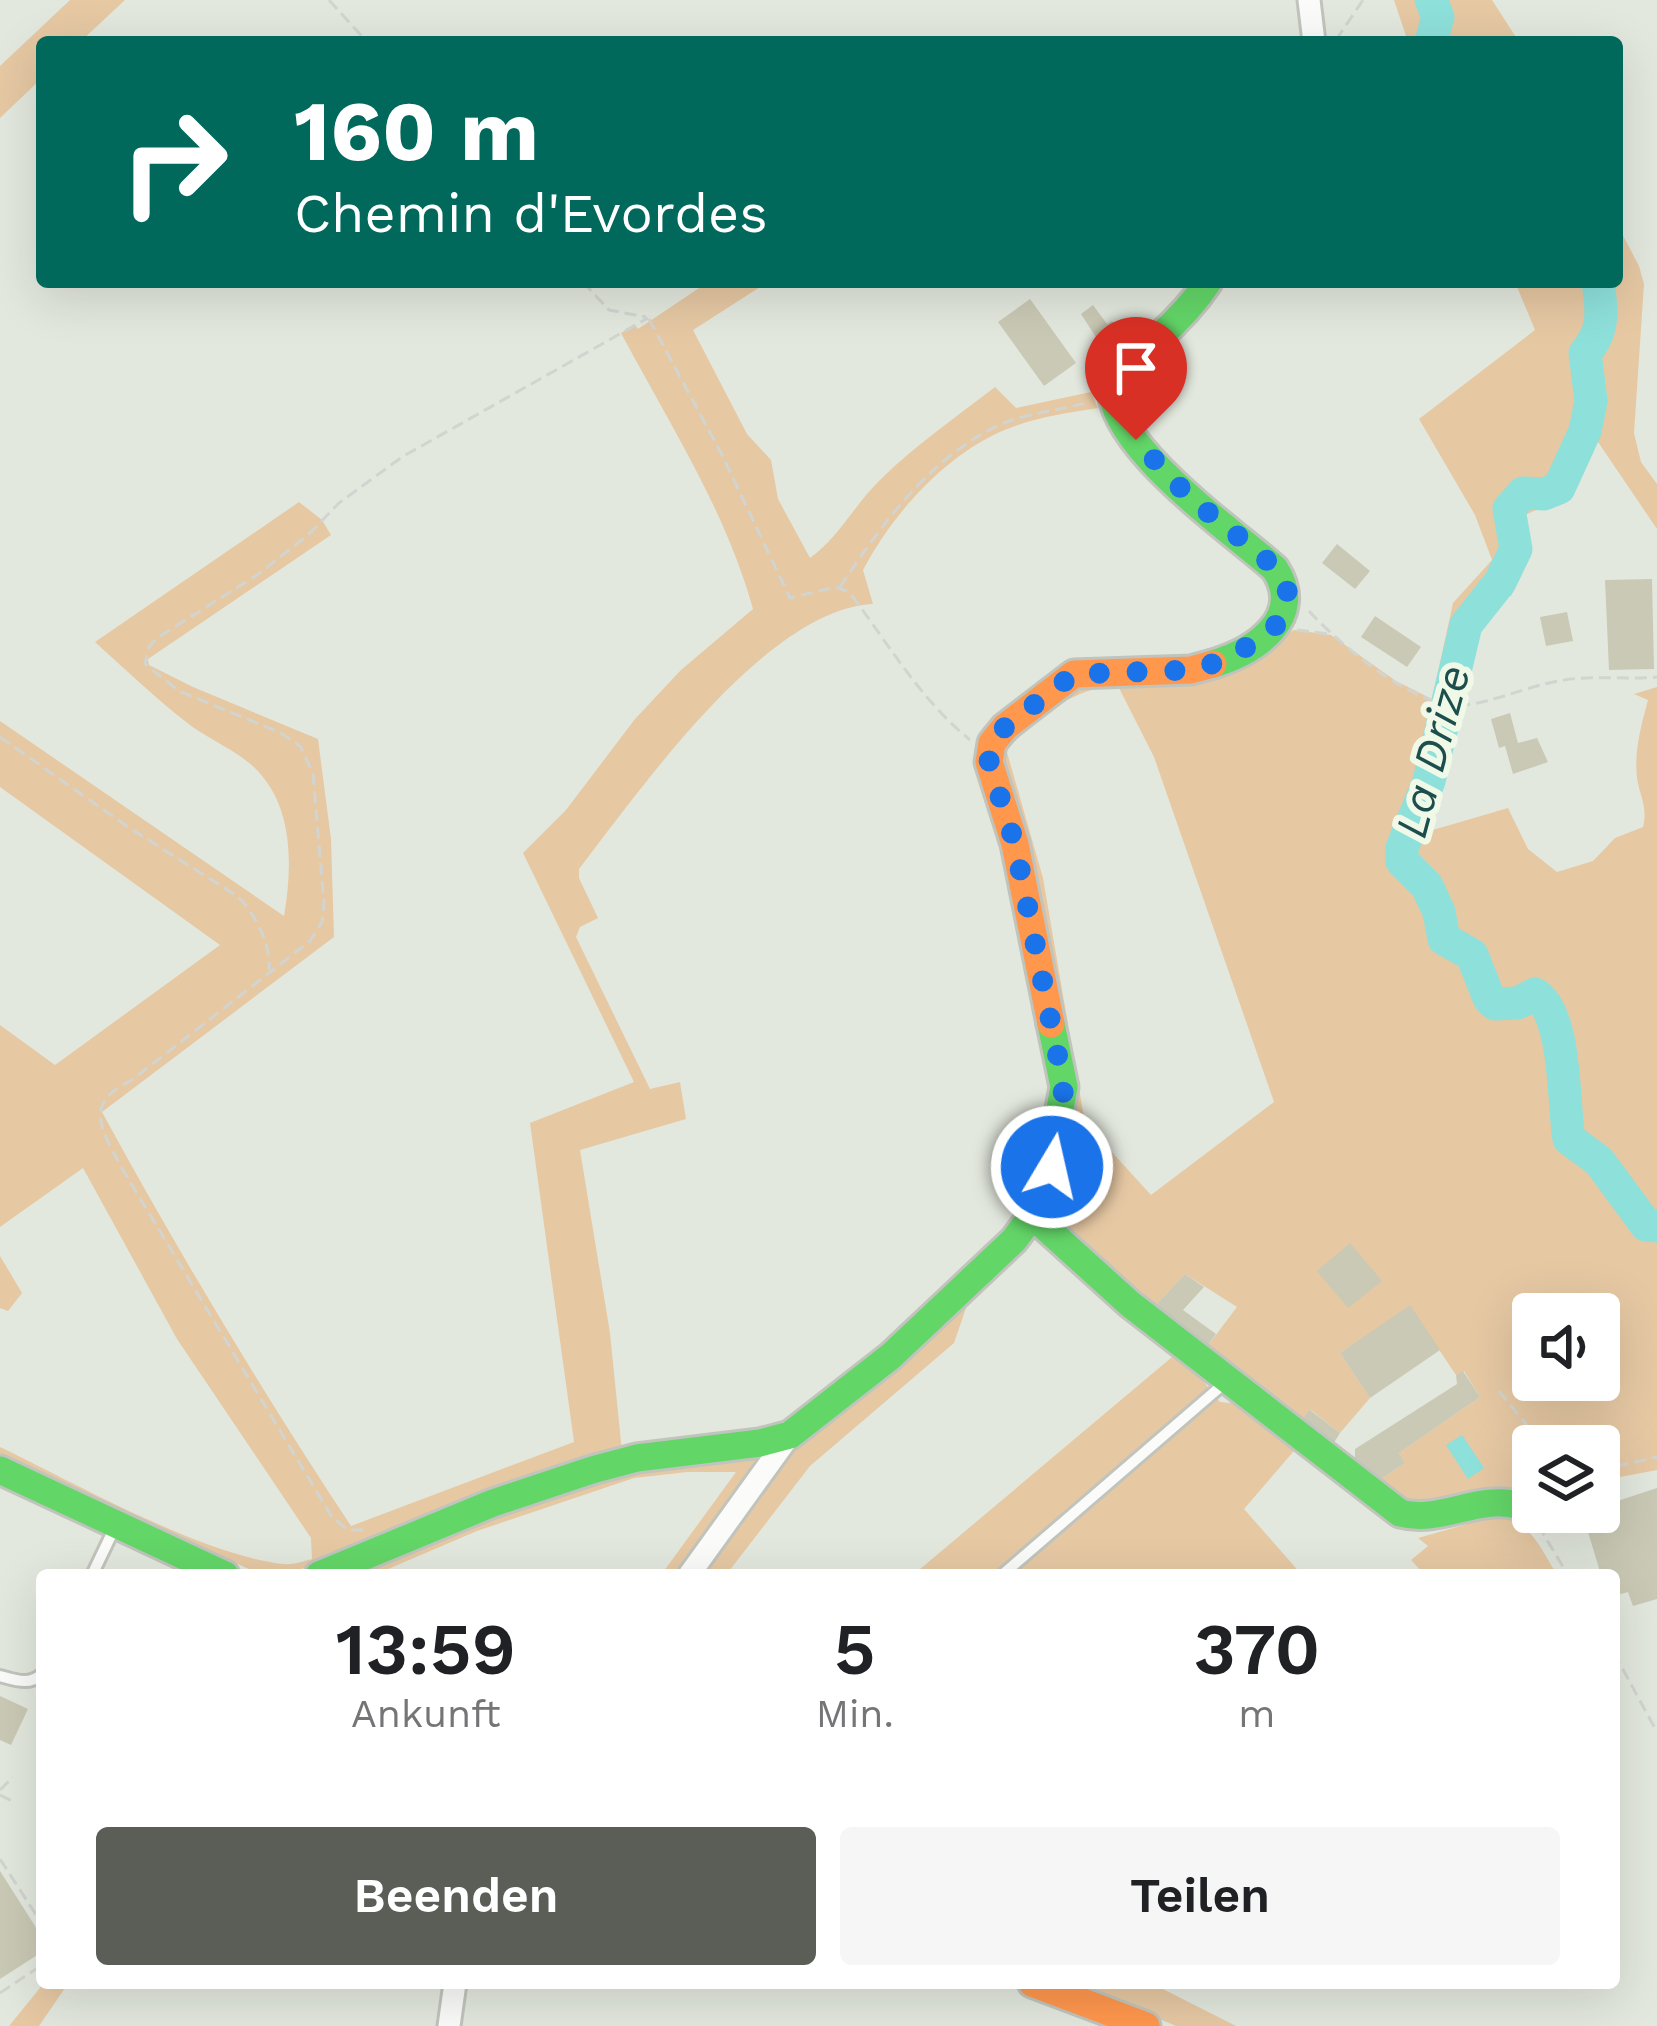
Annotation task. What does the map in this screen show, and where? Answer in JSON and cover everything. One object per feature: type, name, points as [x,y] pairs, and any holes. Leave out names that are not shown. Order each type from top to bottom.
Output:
[{"type":"street","points":[[1310,0],[1313,36]]},
{"type":"street","points":[[693,1569],[790,1435],[908,1341],[1034,1217],[1043,1201],[1064,1087],[1030,909],[989,751],[1005,727],[1074,674],[1191,670],[1225,660],[1271,632],[1287,604],[1286,586],[1263,556],[1162,472],[1124,424],[1111,394],[1111,382],[1121,366],[1184,313],[1203,288]]},
{"type":"street","points":[[1034,1217],[1130,1304],[1406,1516],[1430,1517],[1502,1500],[1512,1503]]},
{"type":"street","points":[[334,1569],[493,1503],[604,1467],[790,1435]]},
{"type":"street","points":[[0,1470],[212,1569]]},
{"type":"street","points":[[449,2026],[454,1989]]},
{"type":"street","points":[[1048,1989],[1146,2026]]},
{"type":"lane","points":[[1009,1569],[1230,1378]]},
{"type":"lane","points":[[95,1569],[117,1524]]},
{"type":"lane","points":[[0,1676],[36,1680]]},
{"type":"path","points":[[329,0],[362,36]]},
{"type":"path","points":[[1339,36],[1363,0]]},
{"type":"path","points":[[589,288],[609,310],[648,318]]},
{"type":"path","points":[[648,318],[721,453],[790,598],[840,587],[890,514],[968,444],[1009,421],[1111,394]]},
{"type":"path","points":[[370,1530],[348,1530],[332,1517],[120,1165],[99,1121],[103,1100],[112,1090],[132,1080],[310,940],[322,922],[325,880],[308,758],[293,739],[179,691],[145,664],[149,647],[274,562],[339,503],[402,457],[648,318]]},
{"type":"path","points":[[1286,586],[1330,634],[1396,682],[1437,702],[1470,704],[1565,680],[1657,677]]},
{"type":"path","points":[[840,587],[862,608],[926,699],[969,740],[989,751]]},
{"type":"path","points":[[1271,632],[1330,634]]},
{"type":"path","points":[[0,737],[250,907],[272,964],[269,972]]},
{"type":"path","points":[[1499,1391],[1527,1425]]},
{"type":"path","points":[[1620,1465],[1657,1457]]},
{"type":"path","points":[[1543,1533],[1564,1569]]},
{"type":"path","points":[[1620,1664],[1657,1732]]},
{"type":"path","points":[[14,1777],[0,1793],[14,1802]]},
{"type":"path","points":[[0,1859],[36,1915]]},
{"type":"path","points":[[0,1993],[36,1969]]},
{"type":"shaded area","points":[[70,0],[125,0],[86,36],[36,36],[36,84],[0,118],[0,66]]},
{"type":"shaded area","points":[[1394,0],[1492,0],[1515,36],[1406,36]]},
{"type":"shaded area","points":[[1623,235],[1644,284],[1634,433],[1641,462],[1657,484],[1657,529],[1596,439],[1569,495],[1525,515],[1523,566],[1511,596],[1501,596],[1478,617],[1468,637],[1426,832],[1508,808],[1528,849],[1557,872],[1593,861],[1615,838],[1643,827],[1636,758],[1648,700],[1634,694],[1657,687],[1657,1470],[1620,1477],[1620,1425],[1512,1425],[1512,1487],[1416,1512],[1378,1481],[1405,1463],[1399,1453],[1480,1397],[1464,1371],[1456,1375],[1410,1306],[1340,1353],[1370,1398],[1340,1433],[1311,1410],[1301,1421],[1206,1348],[1237,1307],[1185,1274],[1152,1309],[1057,1226],[1054,1204],[1072,1093],[997,747],[1061,689],[1263,648],[1294,630],[1331,635],[1396,681],[1432,699],[1453,603],[1492,560],[1475,515],[1419,419],[1535,330],[1518,288],[1623,288]],"holes":[[[1118,686],[1154,757],[1274,1102],[1151,1195],[1089,1127],[1043,878],[1006,749],[1044,716],[1084,692]],[[1558,1036],[1570,1064],[1570,1103],[1559,1102]]]},
{"type":"shaded area","points":[[699,288],[759,288],[693,330],[747,434],[771,460],[778,499],[810,558],[892,469],[995,387],[1016,408],[1091,392],[1098,408],[1007,429],[943,469],[890,527],[863,570],[873,604],[832,614],[791,636],[749,669],[671,751],[579,869],[598,918],[580,927],[576,937],[650,1089],[680,1082],[686,1119],[580,1150],[610,1333],[622,1452],[318,1565],[249,1569],[0,1456],[0,1447],[140,1516],[216,1547],[284,1564],[312,1559],[311,1538],[177,1339],[83,1168],[0,1227],[0,1025],[55,1065],[220,945],[0,787],[0,721],[284,916],[287,833],[263,777],[174,712],[95,642],[299,502],[322,520],[331,535],[148,659],[149,665],[193,687],[318,739],[331,839],[334,937],[102,1112],[222,1322],[351,1526],[574,1442],[530,1123],[634,1082],[523,853],[566,810],[635,719],[681,670],[753,609],[712,502],[621,333],[635,325],[638,329]]},
{"type":"shaded area","points":[[0,1256],[22,1293],[8,1311],[0,1308]]},
{"type":"shaded area","points":[[962,1304],[966,1308],[954,1343],[810,1466],[731,1569],[699,1569],[775,1461]]},
{"type":"shaded area","points":[[1178,1352],[1220,1402],[1241,1404],[1299,1445],[1244,1509],[1297,1569],[920,1569]]},
{"type":"shaded area","points":[[773,1449],[686,1569],[665,1569],[736,1472],[634,1478],[477,1531],[388,1569],[350,1569],[596,1475]]},
{"type":"shaded area","points":[[1499,1515],[1512,1519],[1512,1533],[1529,1533],[1553,1569],[1419,1569],[1411,1560],[1428,1546],[1418,1538]]},
{"type":"shaded area","points":[[39,1989],[64,1989],[39,2026],[9,2026]]},
{"type":"shaded area","points":[[1088,1989],[1163,1989],[1236,2026],[1176,2026]]},
{"type":"water","points":[[1462,1435],[1484,1468],[1468,1479],[1446,1445]]},
{"type":"building","points":[[1030,299],[1076,363],[1044,386],[998,322]]},
{"type":"building","points":[[1093,305],[1132,348],[1112,362],[1081,314]]},
{"type":"building","points":[[1337,544],[1370,571],[1355,589],[1322,563]]},
{"type":"building","points":[[1652,579],[1654,669],[1609,670],[1605,580]]},
{"type":"building","points":[[1567,612],[1573,641],[1546,646],[1540,617]]},
{"type":"building","points":[[1375,616],[1421,647],[1407,667],[1361,637]]},
{"type":"building","points":[[1510,713],[1518,743],[1537,738],[1548,762],[1513,774],[1491,719]]},
{"type":"building","points":[[1350,1243],[1382,1281],[1348,1308],[1317,1271]]},
{"type":"building","points":[[1185,1274],[1204,1287],[1183,1310],[1216,1334],[1206,1348],[1152,1309]]},
{"type":"building","points":[[1410,1305],[1440,1350],[1370,1398],[1340,1353]]},
{"type":"building","points":[[1463,1371],[1480,1397],[1399,1453],[1405,1463],[1378,1481],[1355,1462],[1355,1449],[1457,1384],[1456,1375]]},
{"type":"building","points":[[1310,1410],[1340,1433],[1332,1446],[1301,1421]]},
{"type":"building","points":[[1657,1488],[1657,1599],[1633,1606],[1628,1592],[1620,1594],[1620,1569],[1599,1569],[1588,1533],[1620,1533],[1620,1500]]},
{"type":"building","points":[[0,1696],[28,1709],[11,1745],[0,1740]]},
{"type":"building","points":[[0,1871],[36,1928],[36,1956],[0,1979]]},
{"type":"waterway","name":"La Drize","points":[[1431,0],[1438,17],[1433,36]]},
{"type":"waterway","name":"La Drize","points":[[1599,288],[1599,328],[1585,353],[1591,401],[1585,431],[1559,488],[1544,494],[1523,493],[1509,509],[1516,549],[1500,582],[1466,625],[1429,781],[1402,848],[1402,861],[1427,886],[1444,939],[1472,955],[1489,998],[1495,1004],[1518,1003],[1535,994],[1545,1005],[1562,1061],[1569,1139],[1599,1161],[1646,1225],[1657,1226]]},
{"type":"traffic: fast","points":[[1203,288],[1172,325],[1118,369],[1113,398],[1144,452],[1275,569],[1283,586],[1284,602],[1272,630],[1245,650],[1213,664]]},
{"type":"traffic: fast","points":[[334,1569],[493,1503],[592,1470],[637,1458],[790,1435],[891,1356],[1014,1240],[1043,1201],[1064,1087],[1051,1024]]},
{"type":"traffic: fast","points":[[1034,1217],[1130,1304],[1400,1513],[1431,1515],[1490,1503],[1512,1504]]},
{"type":"traffic: fast","points":[[0,1470],[212,1569]]},
{"type":"traffic: slow","points":[[1051,1024],[1015,844],[989,762],[992,743],[1005,727],[1074,674],[1191,670],[1213,664]]},
{"type":"traffic: slow","points":[[1048,1989],[1146,2026]]},
{"type":"route","points":[[1052,1167],[1064,1087],[1030,909],[989,762],[992,743],[1005,727],[1074,674],[1171,672],[1225,660],[1271,632],[1289,597],[1284,581],[1263,556],[1190,498],[1136,440]]}]
